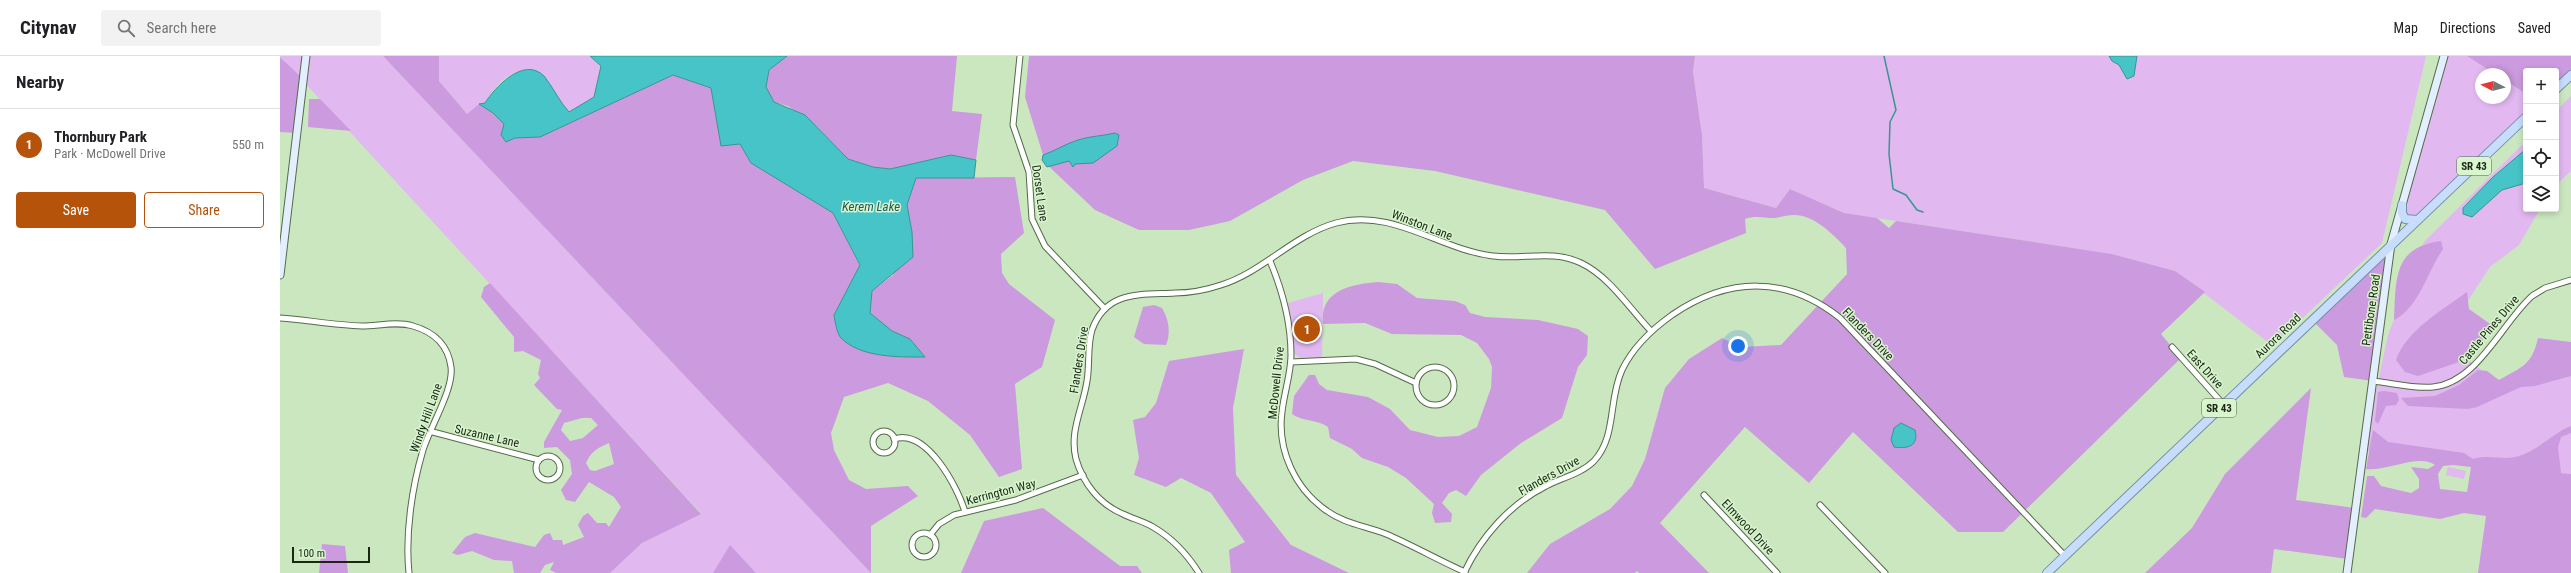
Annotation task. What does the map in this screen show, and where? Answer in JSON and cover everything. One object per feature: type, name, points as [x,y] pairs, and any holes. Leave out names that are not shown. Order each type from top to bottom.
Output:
[{"type":"main road","points":[[2559,86],[2571,75]]},
{"type":"main road","name":"Aurora Road","points":[[2047,573],[2523,120]]},
{"type":"main road","points":[[2402,205],[2402,213],[2406,219],[2417,220]]},
{"type":"street","points":[[280,275],[306,56]]},
{"type":"street","name":"Dorset Lane","points":[[1020,56],[1013,125],[1029,172],[1032,219],[1045,246],[1105,309]]},
{"type":"street","name":"Pettibone Road","points":[[2347,573],[2391,244],[2444,56]]},
{"type":"street","name":"Winston Lane","points":[[1105,309],[1116,300],[1136,294],[1184,293],[1221,285],[1244,276],[1270,261],[1316,230],[1355,220],[1388,222],[1469,252],[1507,257],[1548,254],[1582,263],[1602,278],[1650,331]]},
{"type":"street","name":"McDowell Drive","points":[[1270,261],[1285,303],[1291,339],[1291,362],[1281,413],[1282,437],[1288,461],[1306,493],[1325,510],[1338,518],[1384,534],[1464,573]]},
{"type":"street","name":"Castle Pines Drive","points":[[2372,380],[2424,387],[2453,382],[2470,369],[2532,296],[2545,288],[2571,280]]},
{"type":"street","name":"Flanders Drive","points":[[1464,573],[1483,541],[1508,513],[1539,490],[1586,467],[1601,452],[1609,433],[1612,402],[1618,380],[1631,354],[1650,331],[1698,300],[1731,288],[1755,286],[1778,288],[1814,300],[1840,318],[2065,556]]},
{"type":"street","name":"Flanders Drive","points":[[1105,309],[1094,324],[1090,336],[1086,388],[1075,427],[1075,456],[1083,475],[1096,495],[1112,509],[1152,526],[1170,539],[1184,552],[1199,573]]},
{"type":"street","name":"Windy Hill Lane","points":[[280,318],[360,326],[407,324],[423,329],[440,339],[448,353],[451,369],[449,384],[423,452],[413,499],[408,560],[409,573]]},
{"type":"street","name":"East Drive","points":[[2172,347],[2223,404]]},
{"type":"street","points":[[1291,362],[1356,358],[1375,364],[1416,383]]},
{"type":"street","points":[[1437,367],[1443,368],[1451,376],[1454,387],[1449,398],[1444,402],[1433,405],[1422,400],[1416,389],[1416,383],[1418,378],[1426,369],[1437,367]]},
{"type":"street","name":"Suzanne Lane","points":[[430,431],[539,460],[545,456],[556,459],[560,468],[558,476],[551,480],[541,478],[536,467],[539,460]]},
{"type":"street","points":[[879,432],[890,433],[894,439],[894,446],[887,453],[880,453],[873,445],[874,438],[879,432]]},
{"type":"street","points":[[894,439],[909,439],[934,456],[951,477],[965,512]]},
{"type":"street","name":"Kerrington Way","points":[[930,536],[943,521],[965,512],[1016,500],[1083,475]]},
{"type":"street","name":"Elmwood Drive","points":[[1704,495],[1777,573]]},
{"type":"street","points":[[1820,505],[1885,573]]},
{"type":"street","name":"Kerrington Way","points":[[923,534],[930,536],[935,542],[935,549],[926,557],[919,556],[912,547],[914,540],[923,534]]},
{"type":"shaded area","points":[[280,56],[383,56],[871,573],[756,573],[730,546],[713,573],[610,573],[642,543],[701,513]]},
{"type":"shaded area","points":[[383,56],[439,56],[439,81],[467,114],[479,104],[493,113],[504,124],[501,135],[506,142],[515,138],[540,137],[673,75],[711,88],[721,146],[740,144],[751,163],[833,213],[860,266],[834,315],[857,349],[903,357],[925,357],[910,339],[892,331],[870,313],[872,291],[893,275],[912,232],[907,205],[916,178],[1015,177],[1024,233],[1001,254],[1002,273],[1009,284],[1055,320],[1042,367],[1015,384],[1022,469],[999,477],[970,435],[928,401],[888,383],[844,397],[831,433],[834,450],[849,480],[866,489],[908,486],[918,496],[871,526],[871,573]]},
{"type":"shaded area","points":[[439,56],[590,56],[601,66],[594,97],[569,112],[531,69],[509,76],[498,84],[485,103],[479,104],[467,114],[439,81]]},
{"type":"shaded area","points":[[787,56],[957,56],[952,111],[982,114],[976,160],[951,155],[890,169],[873,167],[848,159],[816,126],[788,106],[774,102],[766,87],[769,70]]},
{"type":"shaded area","points":[[1029,56],[1695,56],[1693,72],[1702,135],[1704,188],[1776,208],[1790,189],[1844,213],[1877,218],[1889,228],[1896,221],[2112,254],[2175,271],[2205,292],[2161,334],[2181,358],[2003,532],[1958,532],[1853,432],[1809,483],[1745,427],[1660,523],[1709,573],[1639,573],[1637,571],[1635,573],[1527,573],[1550,544],[1610,509],[1632,486],[1645,459],[1665,388],[1689,359],[1722,338],[1741,347],[1781,345],[1847,274],[1846,248],[1823,226],[1809,218],[1792,215],[1775,218],[1753,217],[1745,219],[1746,233],[1655,269],[1605,210],[1435,171],[1353,161],[1303,180],[1230,221],[1189,230],[1139,230],[1095,210],[1042,160],[1043,155],[1025,97]]},
{"type":"shaded area","points":[[1695,56],[2426,56],[2382,243],[2273,346],[2175,271],[2112,254],[1844,213],[1790,189],[1776,208],[1704,188],[1702,135],[1693,72]]},
{"type":"shaded area","points":[[2444,56],[2467,56],[2486,68],[2475,68],[2475,104],[2511,104],[2511,84],[2523,92],[2523,120],[2422,215],[2409,220],[2402,205]]},
{"type":"shaded area","points":[[2467,56],[2571,56],[2571,75],[2559,86],[2559,68],[2523,68],[2523,92],[2511,84],[2511,68],[2486,68]]},
{"type":"shaded area","points":[[280,57],[303,79],[297,133],[280,132]]},
{"type":"shaded area","points":[[2571,96],[2571,171],[2559,182],[2559,140],[2559,108]]},
{"type":"shaded area","points":[[309,99],[320,99],[351,131],[308,127]]},
{"type":"shaded area","points":[[2523,144],[2523,212],[2538,212],[2519,245],[2490,267],[2467,302],[2455,350],[2501,385],[2571,371],[2571,474],[2472,461],[2471,465],[2363,451],[2388,335],[2424,242]]},
{"type":"shaded area","points":[[2441,241],[2443,249],[2417,298],[2403,314],[2394,320],[2395,291],[2400,267],[2414,250],[2425,244]]},
{"type":"shaded area","points":[[2391,244],[2373,381],[2344,377],[2337,345],[2312,320]]},
{"type":"shaded area","points":[[1378,282],[1397,284],[1417,298],[1455,301],[1465,305],[1470,313],[1485,317],[1538,320],[1578,329],[1588,336],[1587,355],[1578,367],[1562,418],[1521,443],[1481,475],[1466,496],[1456,490],[1449,493],[1442,503],[1452,514],[1451,522],[1435,523],[1432,513],[1434,504],[1406,478],[1388,467],[1362,458],[1352,449],[1330,438],[1328,427],[1324,424],[1296,417],[1292,414],[1294,396],[1309,375],[1315,375],[1319,384],[1327,390],[1368,397],[1390,409],[1410,430],[1438,437],[1459,436],[1477,427],[1491,388],[1492,367],[1489,359],[1477,343],[1461,335],[1392,334],[1365,323],[1323,324],[1323,313],[1326,303],[1332,296],[1348,287]]},
{"type":"shaded area","points":[[490,283],[701,514],[642,543],[610,573],[556,573],[550,570],[554,562],[545,565],[540,573],[514,573],[512,561],[494,560],[472,551],[458,555],[452,553],[465,537],[475,533],[535,547],[544,535],[550,533],[553,540],[562,540],[563,545],[584,537],[578,525],[583,516],[588,513],[597,523],[606,523],[609,527],[621,507],[614,497],[589,482],[575,502],[566,500],[561,490],[572,474],[570,460],[557,447],[544,448],[544,442],[562,410],[557,409],[534,385],[540,378],[538,374],[541,360],[523,351],[514,352],[514,337],[481,297],[484,287]],"holes":[[[582,418],[591,418],[598,425],[583,438],[570,441],[561,430],[564,423]],[[609,443],[614,464],[595,471],[590,470],[586,463],[590,456],[598,448]]]},
{"type":"shaded area","points":[[2467,292],[2469,309],[2493,326],[2473,354],[2456,363],[2418,376],[2405,372],[2396,360],[2401,349],[2416,330]]},
{"type":"shaded area","points":[[1323,293],[1322,358],[1300,358],[1293,352],[1288,303]]},
{"type":"shaded area","points":[[1154,305],[1162,308],[1166,317],[1169,331],[1166,345],[1144,344],[1134,337],[1143,307]]},
{"type":"shaded area","points":[[2538,338],[2571,342],[2571,376],[2535,386],[2521,387],[2477,407],[2468,409],[2408,406],[2401,398],[2435,396],[2459,385],[2478,370],[2487,371],[2499,380],[2520,368],[2529,360],[2536,347]]},
{"type":"shaded area","points":[[1244,349],[1233,408],[1236,475],[1291,545],[1349,573],[1231,573],[1229,550],[1245,542],[1211,493],[1181,478],[1166,487],[1134,475],[1139,458],[1133,420],[1145,417],[1156,403],[1169,361]]},
{"type":"shaded area","points":[[2311,388],[2296,500],[2355,508],[2348,559],[2274,549],[2271,573],[2145,573],[2192,528],[2225,474]]},
{"type":"shaded area","points":[[2384,391],[2397,393],[2399,400],[2396,405],[2386,406],[2378,424],[2375,421],[2378,392]]},
{"type":"shaded area","points":[[2571,426],[2571,433],[2561,437],[2558,447],[2561,473],[2571,474],[2571,573],[2478,573],[2486,516],[2464,513],[2440,519],[2375,509],[2366,518],[2361,517],[2367,476],[2374,476],[2381,486],[2411,493],[2419,488],[2419,479],[2411,467],[2428,469],[2435,465],[2420,461],[2382,468],[2366,469],[2373,430],[2388,442],[2464,453],[2473,459],[2484,457],[2508,458],[2519,456],[2527,453]],"holes":[[[2453,465],[2471,467],[2467,492],[2440,489],[2438,474],[2443,466]]]},
{"type":"shaded area","points":[[2448,467],[2466,471],[2464,479],[2446,475]]},
{"type":"shaded area","points":[[1043,508],[1120,566],[1137,566],[1142,573],[961,573],[984,521]]},
{"type":"shaded area","points":[[322,544],[345,546],[348,573],[319,573]]},
{"type":"shaded area","points":[[730,545],[756,573],[713,573]]},
{"type":"water","name":"Kerem Lake","points":[[590,56],[787,56],[769,70],[766,87],[774,102],[805,115],[848,159],[873,167],[890,169],[951,155],[976,160],[974,178],[916,178],[907,205],[912,232],[913,257],[872,291],[870,313],[892,331],[910,339],[925,357],[904,357],[870,353],[849,345],[841,338],[837,331],[834,315],[860,265],[833,213],[751,163],[740,144],[721,146],[711,88],[673,75],[540,137],[515,138],[506,142],[501,135],[504,124],[493,113],[479,104],[485,103],[496,89],[511,76],[528,70],[536,71],[544,76],[569,112],[594,97],[601,66]]},
{"type":"water","points":[[2109,56],[2137,56],[2134,76],[2127,79],[2119,65],[2112,61]]},
{"type":"water","points":[[1115,133],[1119,135],[1117,146],[1093,163],[1075,164],[1073,167],[1069,161],[1047,167],[1042,160],[1043,155],[1073,142]]},
{"type":"water","points":[[2523,152],[2523,184],[2502,190],[2472,217],[2463,214],[2463,208],[2493,177]]},
{"type":"water","points":[[1901,423],[1915,430],[1915,440],[1914,443],[1908,447],[1894,447],[1891,440],[1894,428]]},
{"type":"waterway","points":[[1884,56],[1896,110],[1890,122],[1889,154],[1893,189],[1906,195],[1917,210],[1923,212]]},
{"type":"place","name":"Thornbury Park","points":[[1307,329]]}]
